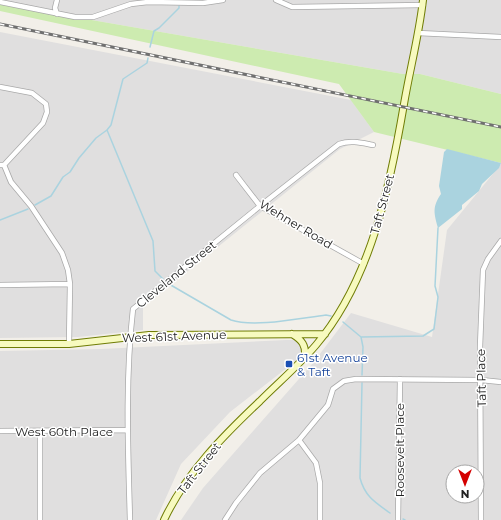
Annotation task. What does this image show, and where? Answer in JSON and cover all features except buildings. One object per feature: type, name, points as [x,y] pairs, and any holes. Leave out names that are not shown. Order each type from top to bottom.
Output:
[{"type":"main road","name":"Taft Street","points":[[164,520],[175,498],[204,458],[231,428],[278,385],[325,334],[364,264],[382,209],[395,150],[423,3]]},
{"type":"main road","points":[[291,334],[303,343],[306,349],[305,357]]},
{"type":"main road","name":"West 61st Avenue","points":[[0,344],[69,344],[149,335],[325,334]]},
{"type":"street","points":[[57,0],[55,8],[57,14]]},
{"type":"street","points":[[0,2],[75,17],[93,17],[131,4],[148,1],[203,3],[223,0]]},
{"type":"street","points":[[276,0],[292,7],[423,3]]},
{"type":"street","points":[[418,33],[501,37]]},
{"type":"street","points":[[0,87],[32,93],[46,104],[47,112],[43,123],[2,165],[11,182],[31,206],[62,253],[68,270],[70,284],[69,344]]},
{"type":"street","name":"Cleveland Street","points":[[130,520],[127,430],[130,336],[133,309],[339,144],[354,142],[373,145]]},
{"type":"street","name":"Wehner Road","points":[[236,175],[260,206],[364,264]]},
{"type":"street","name":"Taft Place","points":[[482,520],[480,347],[483,270],[488,258],[501,241]]},
{"type":"street","points":[[0,285],[70,284]]},
{"type":"street","points":[[225,520],[260,473],[299,440],[328,405],[333,389],[344,382],[356,379],[400,379],[481,380],[501,382]]},
{"type":"street","name":"Roosevelt Place","points":[[398,520],[400,379]]},
{"type":"street","name":"West 60th Place","points":[[0,431],[127,430]]},
{"type":"street","points":[[40,431],[40,520]]},
{"type":"street","points":[[299,440],[316,463],[320,483],[320,520]]},
{"type":"shaded area","points":[[0,0],[501,0],[501,94],[420,74],[403,74],[57,14]]},
{"type":"shaded area","points":[[0,32],[351,100],[374,132],[340,149],[143,307],[143,330],[78,337],[0,338]]},
{"type":"shaded area","points":[[501,164],[501,520],[181,520],[203,488],[313,363],[351,313],[432,337],[447,230]]},
{"type":"shaded area","points":[[296,340],[301,346],[301,357],[230,412],[181,464],[156,520],[0,520],[0,351],[101,349]]},
{"type":"green space","points":[[0,2],[57,14],[403,74],[420,74],[501,94],[501,163],[374,132],[339,84],[0,11]]},
{"type":"water","points":[[447,149],[501,163],[499,168],[482,184],[479,191],[462,205],[462,209],[438,228],[435,207],[441,194],[439,186],[444,152]]},
{"type":"waterway","points":[[150,47],[154,31],[159,28],[179,8],[179,6]]},
{"type":"waterway","points":[[35,205],[51,196],[63,177],[70,172],[79,158],[96,138],[111,125],[123,79],[147,63],[148,58]]},
{"type":"waterway","points":[[107,130],[153,241],[155,271],[163,279]]},
{"type":"waterway","points":[[0,220],[28,209]]},
{"type":"waterway","points":[[361,337],[423,336],[434,329],[438,297],[435,286],[438,228]]},
{"type":"waterway","points":[[169,284],[231,320],[241,322],[265,323],[326,315],[331,316]]},
{"type":"waterway","points":[[343,322],[361,337],[363,347],[362,375]]},
{"type":"waterway","points":[[362,383],[360,478],[368,495],[390,513]]},
{"type":"railway","points":[[0,24],[501,127]]},
{"type":"place","name":"61st Avenue & Taft","points":[[289,364]]}]
